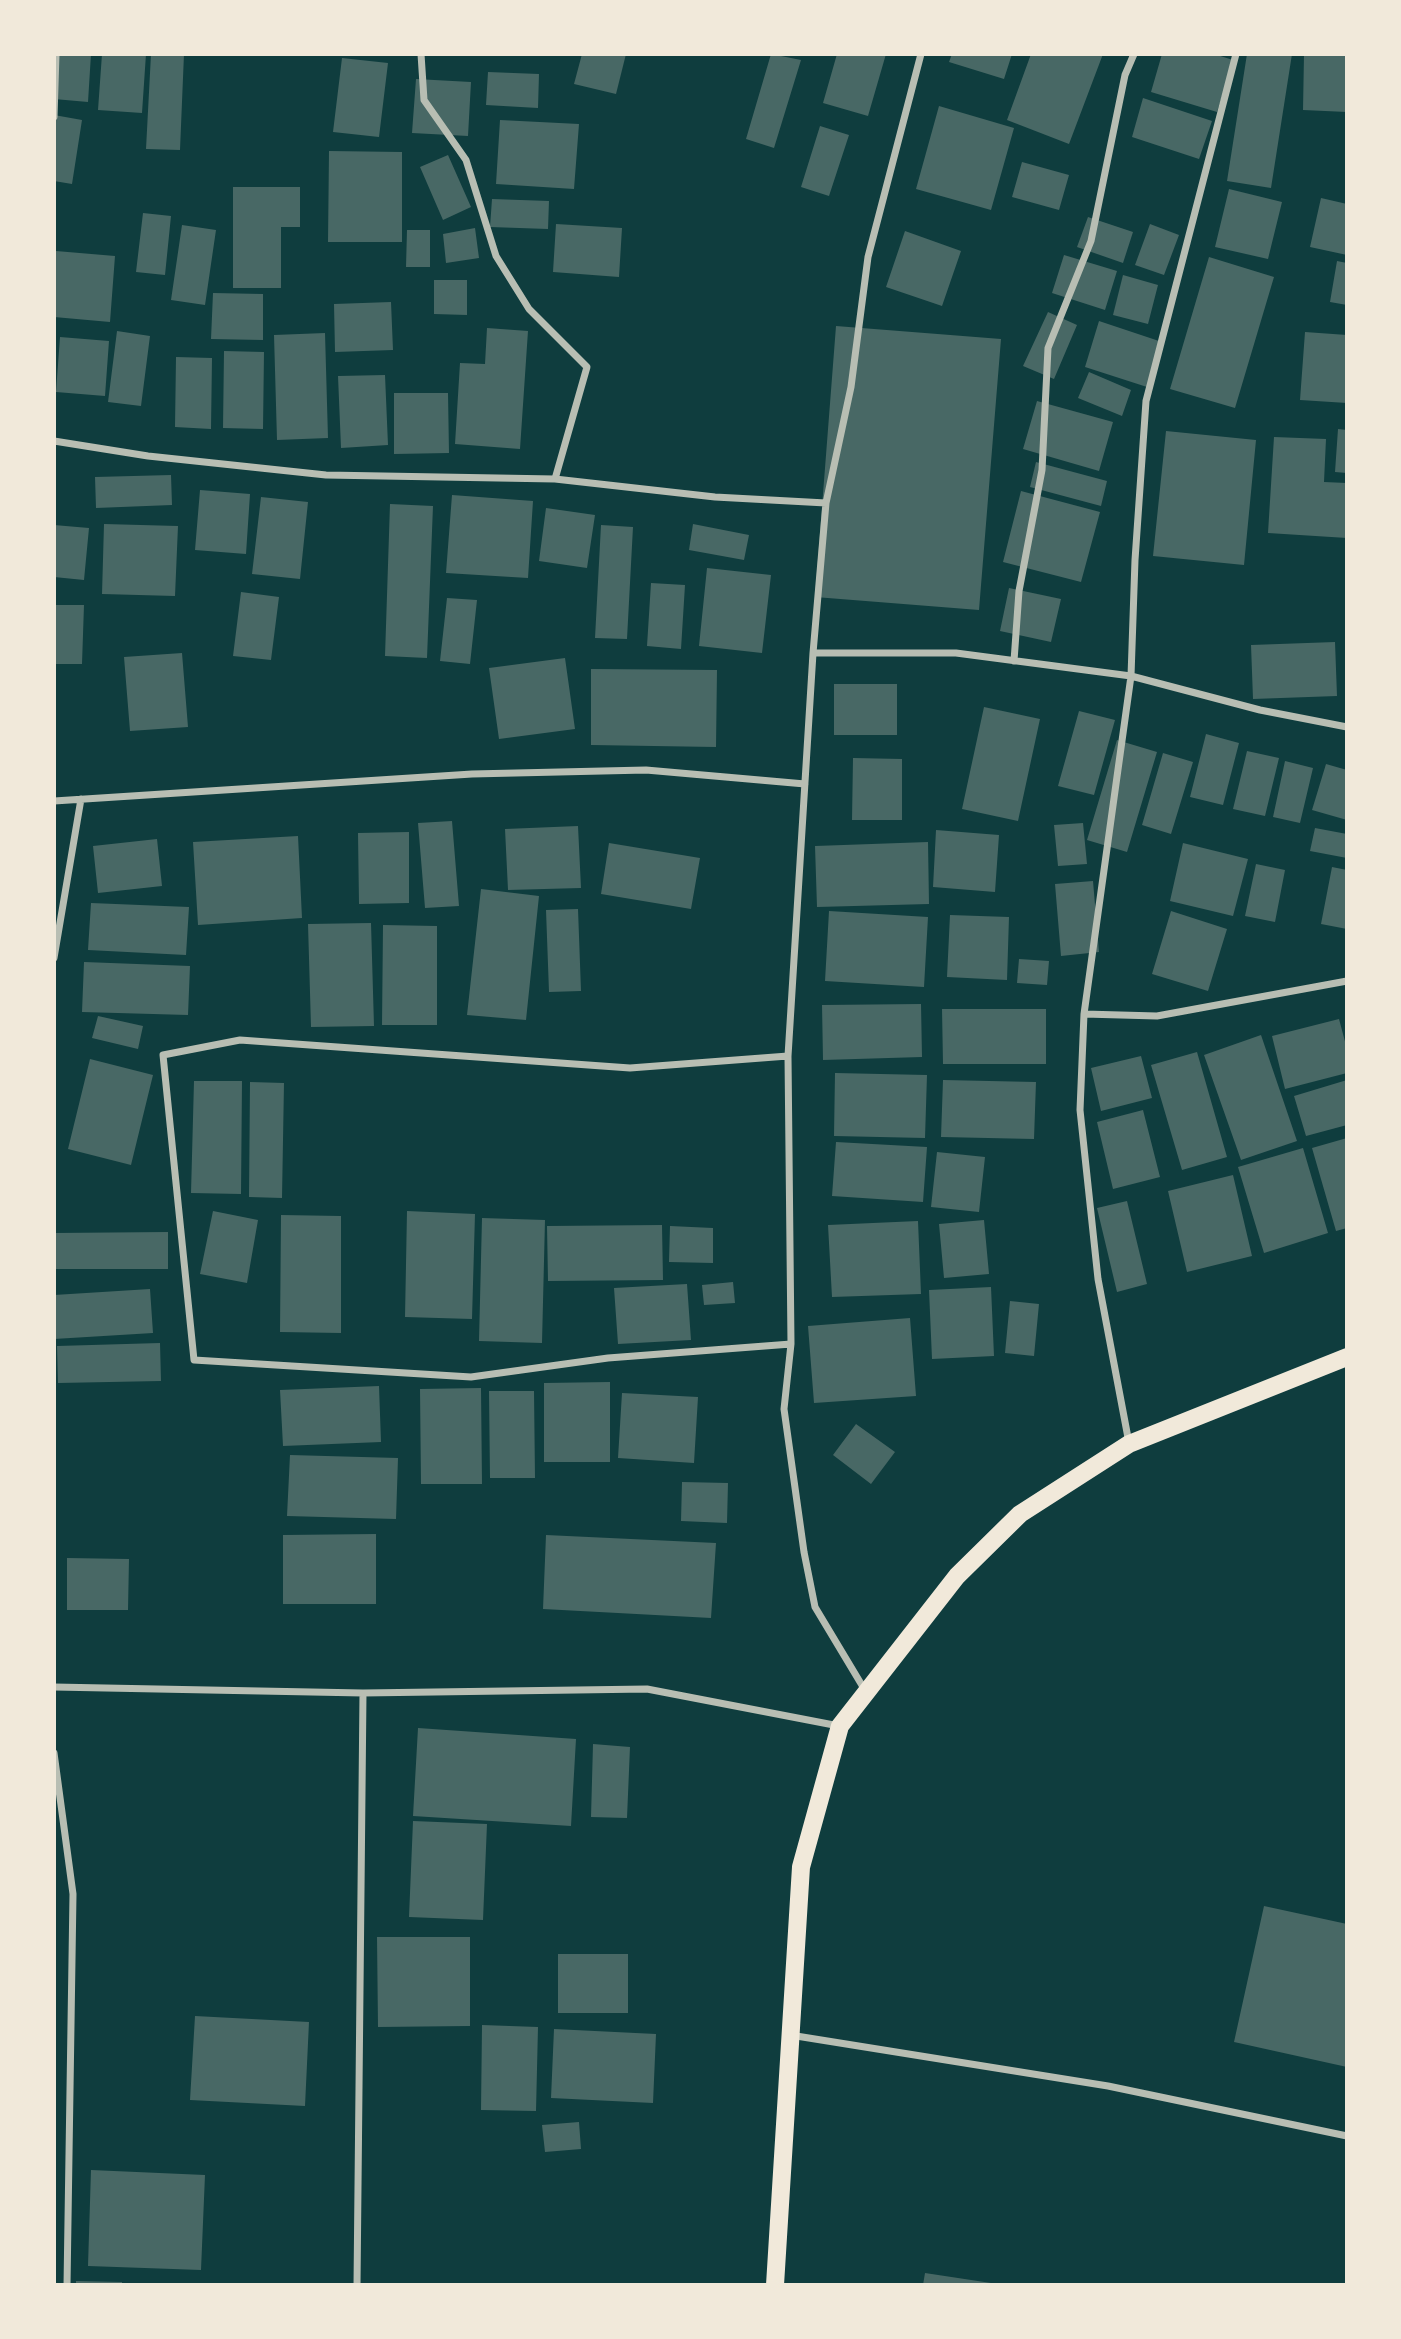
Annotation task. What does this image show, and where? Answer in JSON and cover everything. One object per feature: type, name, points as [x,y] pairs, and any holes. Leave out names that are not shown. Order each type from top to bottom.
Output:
[{"type":"main road","points":[[775,2285],[801,1867],[840,1727],[957,1576],[1020,1514],[1129,1444],[1347,1357]]},
{"type":"street","points":[[54,117],[56,54]]},
{"type":"street","points":[[421,54],[424,100],[466,160],[496,256],[529,309],[587,367],[555,479]]},
{"type":"street","points":[[867,1693],[815,1607],[784,1409],[791,1344],[788,1056],[813,653],[826,503],[851,387],[868,257],[921,54]]},
{"type":"street","points":[[1014,661],[1019,591],[1042,470],[1048,348],[1091,241],[1125,75],[1134,54]]},
{"type":"street","points":[[1129,1444],[1096,1266],[1080,1110],[1084,1014],[1131,676],[1135,560],[1146,401],[1236,54]]},
{"type":"street","points":[[54,441],[148,456],[326,475],[555,479],[715,497],[826,503]]},
{"type":"street","points":[[813,653],[956,653],[1131,676],[1260,710],[1347,727]]},
{"type":"street","points":[[54,801],[472,774],[646,770],[805,784]]},
{"type":"street","points":[[54,958],[81,799]]},
{"type":"street","points":[[1084,1014],[1157,1016],[1347,981]]},
{"type":"street","points":[[788,1056],[630,1068],[240,1040],[163,1055],[194,1360],[471,1377],[608,1357],[791,1344]]},
{"type":"street","points":[[54,1687],[363,1693],[647,1689],[840,1727]]},
{"type":"street","points":[[357,2285],[363,1693]]},
{"type":"street","points":[[54,1753],[74,1894],[67,2285]]},
{"type":"street","points":[[789,2035],[1108,2086],[1347,2136]]},
{"type":"building","points":[[54,54],[91,54],[88,102],[54,99]]},
{"type":"building","points":[[102,54],[146,54],[142,113],[98,110]]},
{"type":"building","points":[[151,54],[184,54],[180,150],[146,149]]},
{"type":"building","points":[[582,54],[626,54],[616,94],[574,84]]},
{"type":"building","points":[[771,54],[801,60],[774,148],[746,139]]},
{"type":"building","points":[[837,54],[886,54],[868,116],[823,103]]},
{"type":"building","points":[[952,54],[1012,54],[1004,79],[949,62]]},
{"type":"building","points":[[1031,54],[1103,54],[1069,144],[1007,120]]},
{"type":"building","points":[[1162,54],[1214,54],[1233,60],[1217,112],[1151,92]]},
{"type":"building","points":[[1247,54],[1292,54],[1271,188],[1227,181]]},
{"type":"building","points":[[1304,54],[1347,54],[1347,112],[1303,110]]},
{"type":"building","points":[[342,58],[388,63],[379,137],[333,132]]},
{"type":"building","points":[[488,72],[539,74],[538,108],[486,105]]},
{"type":"building","points":[[416,79],[471,82],[468,136],[412,133]]},
{"type":"building","points":[[1143,98],[1212,121],[1199,159],[1132,137]]},
{"type":"building","points":[[939,106],[1014,128],[991,210],[916,189]]},
{"type":"building","points":[[54,115],[82,120],[72,184],[54,181]]},
{"type":"building","points":[[500,120],[579,124],[574,189],[496,184]]},
{"type":"building","points":[[820,126],[849,135],[829,196],[801,187]]},
{"type":"building","points":[[329,151],[402,152],[402,242],[328,242]]},
{"type":"building","points":[[448,155],[471,207],[443,220],[420,167]]},
{"type":"building","points":[[1022,162],[1069,175],[1059,210],[1012,197]]},
{"type":"building","points":[[233,187],[300,187],[300,227],[281,227],[281,288],[233,288]]},
{"type":"building","points":[[1229,189],[1282,202],[1268,259],[1215,247]]},
{"type":"building","points":[[1321,198],[1347,204],[1347,255],[1310,247]]},
{"type":"building","points":[[492,199],[549,201],[548,229],[490,227]]},
{"type":"building","points":[[143,213],[171,216],[165,275],[136,272]]},
{"type":"building","points":[[1088,217],[1133,232],[1123,263],[1077,247]]},
{"type":"building","points":[[556,224],[622,228],[619,277],[553,272]]},
{"type":"building","points":[[1150,224],[1179,235],[1164,275],[1135,265]]},
{"type":"building","points":[[182,225],[216,230],[205,305],[171,300]]},
{"type":"building","points":[[475,228],[479,258],[446,263],[443,234]]},
{"type":"building","points":[[407,230],[430,230],[430,267],[406,267]]},
{"type":"building","points":[[905,231],[961,251],[942,306],[886,287]]},
{"type":"building","points":[[56,251],[115,256],[110,322],[54,317]]},
{"type":"building","points":[[1064,255],[1117,271],[1105,310],[1052,293]]},
{"type":"building","points":[[1209,257],[1274,277],[1235,408],[1170,389]]},
{"type":"building","points":[[1337,261],[1347,263],[1347,305],[1330,302]]},
{"type":"building","points":[[1123,275],[1158,285],[1148,324],[1113,315]]},
{"type":"building","points":[[434,280],[467,280],[467,315],[434,314]]},
{"type":"building","points":[[213,293],[263,294],[263,340],[211,339]]},
{"type":"building","points":[[391,302],[393,350],[335,352],[334,304]]},
{"type":"building","points":[[1048,312],[1077,325],[1054,379],[1023,366]]},
{"type":"building","points":[[1099,321],[1162,342],[1147,387],[1085,367]]},
{"type":"building","points":[[836,326],[1001,339],[979,610],[815,597]]},
{"type":"building","points":[[487,328],[528,331],[520,449],[455,444],[460,363],[485,364]]},
{"type":"building","points":[[117,331],[150,336],[141,406],[108,402]]},
{"type":"building","points":[[1305,332],[1347,335],[1347,403],[1300,400]]},
{"type":"building","points":[[325,333],[328,438],[277,440],[274,335]]},
{"type":"building","points":[[60,337],[109,341],[105,396],[56,392]]},
{"type":"building","points":[[224,351],[264,352],[263,429],[223,428]]},
{"type":"building","points":[[176,357],[212,358],[211,429],[175,427]]},
{"type":"building","points":[[1089,372],[1131,390],[1122,416],[1078,398]]},
{"type":"building","points":[[385,375],[388,445],[341,448],[338,376]]},
{"type":"building","points":[[394,393],[448,393],[449,453],[394,454]]},
{"type":"building","points":[[1037,401],[1113,422],[1099,471],[1023,449]]},
{"type":"building","points":[[1338,429],[1347,430],[1347,473],[1335,472]]},
{"type":"building","points":[[1166,431],[1256,440],[1244,565],[1153,556]]},
{"type":"building","points":[[1274,437],[1326,439],[1324,482],[1347,483],[1347,538],[1268,533]]},
{"type":"building","points":[[1036,462],[1107,481],[1101,506],[1030,487]]},
{"type":"building","points":[[171,475],[172,505],[96,508],[95,477]]},
{"type":"building","points":[[200,490],[250,494],[246,554],[195,550]]},
{"type":"building","points":[[1021,491],[1100,512],[1081,582],[1003,562]]},
{"type":"building","points":[[452,495],[533,501],[528,578],[446,573]]},
{"type":"building","points":[[261,497],[308,502],[300,579],[252,574]]},
{"type":"building","points":[[390,504],[433,506],[427,658],[385,656]]},
{"type":"building","points":[[546,508],[595,515],[587,568],[539,561]]},
{"type":"building","points":[[104,524],[178,526],[175,596],[102,594]]},
{"type":"building","points":[[693,524],[749,535],[744,560],[689,550]]},
{"type":"building","points":[[54,525],[89,528],[84,580],[54,577]]},
{"type":"building","points":[[601,525],[633,527],[627,639],[595,638]]},
{"type":"building","points":[[707,568],[771,575],[762,653],[699,646]]},
{"type":"building","points":[[651,583],[685,585],[681,649],[647,646]]},
{"type":"building","points":[[1009,588],[1061,599],[1051,642],[1000,631]]},
{"type":"building","points":[[241,592],[279,597],[271,660],[233,656]]},
{"type":"building","points":[[447,598],[477,600],[470,664],[440,661]]},
{"type":"building","points":[[54,605],[84,605],[82,664],[54,664]]},
{"type":"building","points":[[1335,642],[1337,696],[1253,699],[1251,645]]},
{"type":"building","points":[[182,653],[188,727],[130,731],[124,657]]},
{"type":"building","points":[[565,658],[575,729],[499,739],[489,668]]},
{"type":"building","points":[[591,669],[717,670],[716,747],[591,745]]},
{"type":"building","points":[[834,684],[897,684],[897,735],[834,735]]},
{"type":"building","points":[[984,707],[1040,719],[1018,821],[962,809]]},
{"type":"building","points":[[1079,711],[1115,720],[1094,795],[1058,786]]},
{"type":"building","points":[[1206,734],[1239,743],[1223,805],[1190,797]]},
{"type":"building","points":[[1117,740],[1157,752],[1127,852],[1087,840]]},
{"type":"building","points":[[1247,751],[1279,758],[1265,816],[1233,809]]},
{"type":"building","points":[[1163,753],[1193,762],[1171,834],[1142,825]]},
{"type":"building","points":[[853,758],[902,759],[902,820],[852,820]]},
{"type":"building","points":[[1285,761],[1313,768],[1300,823],[1273,817]]},
{"type":"building","points":[[1326,764],[1347,770],[1347,820],[1312,810]]},
{"type":"building","points":[[452,821],[459,906],[425,908],[418,823]]},
{"type":"building","points":[[1083,823],[1087,864],[1058,866],[1054,825]]},
{"type":"building","points":[[578,826],[581,888],[508,890],[505,829]]},
{"type":"building","points":[[1315,828],[1347,834],[1347,858],[1310,851]]},
{"type":"building","points":[[936,830],[999,835],[995,892],[933,887]]},
{"type":"building","points":[[409,832],[409,903],[359,904],[358,833]]},
{"type":"building","points":[[298,836],[302,918],[198,925],[193,842]]},
{"type":"building","points":[[157,839],[162,886],[98,893],[93,846]]},
{"type":"building","points":[[928,842],[929,904],[817,907],[815,846]]},
{"type":"building","points":[[609,843],[700,858],[691,909],[601,894]]},
{"type":"building","points":[[1183,843],[1248,859],[1233,916],[1170,901]]},
{"type":"building","points":[[1256,864],[1285,870],[1275,922],[1245,916]]},
{"type":"building","points":[[1332,867],[1347,870],[1347,929],[1321,924]]},
{"type":"building","points":[[1093,881],[1099,952],[1061,956],[1055,884]]},
{"type":"building","points":[[481,889],[539,896],[526,1020],[467,1015]]},
{"type":"building","points":[[91,903],[189,907],[186,955],[88,950]]},
{"type":"building","points":[[578,909],[581,991],[549,992],[546,910]]},
{"type":"building","points":[[829,911],[928,917],[924,987],[825,981]]},
{"type":"building","points":[[1171,911],[1227,929],[1208,991],[1152,974]]},
{"type":"building","points":[[950,915],[1009,917],[1007,980],[947,977]]},
{"type":"building","points":[[371,923],[374,1026],[311,1027],[308,924]]},
{"type":"building","points":[[383,925],[437,926],[437,1025],[382,1025]]},
{"type":"building","points":[[1019,959],[1049,961],[1047,985],[1017,983]]},
{"type":"building","points":[[84,962],[190,966],[188,1015],[82,1012]]},
{"type":"building","points":[[921,1004],[922,1057],[823,1060],[822,1005]]},
{"type":"building","points":[[942,1009],[1046,1009],[1046,1064],[943,1064]]},
{"type":"building","points":[[98,1016],[143,1026],[138,1049],[92,1038]]},
{"type":"building","points":[[1339,1019],[1347,1049],[1347,1073],[1285,1089],[1272,1036]]},
{"type":"building","points":[[1261,1035],[1297,1141],[1241,1160],[1204,1055]]},
{"type":"building","points":[[1197,1052],[1227,1157],[1182,1170],[1151,1065]]},
{"type":"building","points":[[1141,1056],[1152,1098],[1101,1111],[1091,1068]]},
{"type":"building","points":[[90,1059],[153,1075],[131,1165],[68,1149]]},
{"type":"building","points":[[835,1073],[927,1075],[925,1138],[834,1136]]},
{"type":"building","points":[[943,1080],[1036,1082],[1034,1139],[941,1137]]},
{"type":"building","points":[[1347,1080],[1347,1125],[1306,1136],[1294,1096]]},
{"type":"building","points":[[194,1081],[242,1081],[241,1194],[191,1193]]},
{"type":"building","points":[[250,1082],[284,1083],[282,1198],[249,1197]]},
{"type":"building","points":[[1143,1110],[1160,1177],[1113,1189],[1097,1122]]},
{"type":"building","points":[[1347,1138],[1347,1228],[1336,1231],[1312,1148]]},
{"type":"building","points":[[836,1142],[927,1147],[923,1202],[832,1196]]},
{"type":"building","points":[[1303,1148],[1328,1233],[1264,1253],[1238,1167]]},
{"type":"building","points":[[937,1152],[985,1157],[979,1212],[931,1207]]},
{"type":"building","points":[[1233,1175],[1252,1256],[1187,1272],[1168,1191]]},
{"type":"building","points":[[1127,1201],[1147,1284],[1117,1292],[1097,1208]]},
{"type":"building","points":[[213,1211],[258,1220],[247,1283],[200,1274]]},
{"type":"building","points":[[407,1211],[475,1214],[472,1319],[405,1317]]},
{"type":"building","points":[[281,1215],[341,1216],[341,1333],[280,1332]]},
{"type":"building","points":[[482,1218],[545,1220],[542,1343],[479,1341]]},
{"type":"building","points":[[984,1220],[989,1274],[944,1278],[939,1224]]},
{"type":"building","points":[[918,1221],[921,1294],[832,1297],[828,1225]]},
{"type":"building","points":[[662,1225],[663,1280],[548,1281],[547,1226]]},
{"type":"building","points":[[670,1226],[713,1228],[713,1263],[669,1262]]},
{"type":"building","points":[[168,1232],[168,1269],[54,1269],[54,1233]]},
{"type":"building","points":[[733,1282],[735,1303],[704,1305],[702,1285]]},
{"type":"building","points":[[687,1284],[691,1340],[618,1344],[614,1288]]},
{"type":"building","points":[[991,1287],[994,1356],[932,1359],[929,1290]]},
{"type":"building","points":[[150,1289],[153,1333],[54,1339],[54,1295]]},
{"type":"building","points":[[1010,1301],[1039,1304],[1034,1356],[1005,1353]]},
{"type":"building","points":[[910,1318],[916,1396],[814,1403],[808,1326]]},
{"type":"building","points":[[160,1343],[161,1381],[58,1383],[57,1346]]},
{"type":"building","points":[[610,1382],[610,1462],[544,1462],[544,1383]]},
{"type":"building","points":[[379,1386],[381,1442],[283,1446],[280,1390]]},
{"type":"building","points":[[481,1388],[482,1484],[421,1484],[420,1389]]},
{"type":"building","points":[[489,1391],[534,1391],[535,1478],[490,1478]]},
{"type":"building","points":[[622,1393],[698,1397],[694,1463],[618,1458]]},
{"type":"building","points":[[856,1424],[895,1452],[871,1484],[833,1455]]},
{"type":"building","points":[[290,1455],[398,1458],[396,1519],[287,1516]]},
{"type":"building","points":[[682,1482],[728,1483],[727,1523],[681,1521]]},
{"type":"building","points":[[376,1534],[376,1604],[283,1604],[283,1535]]},
{"type":"building","points":[[546,1535],[716,1543],[711,1618],[543,1609]]},
{"type":"building","points":[[67,1558],[129,1559],[128,1610],[67,1610]]},
{"type":"building","points":[[418,1728],[576,1739],[571,1826],[413,1816]]},
{"type":"building","points":[[593,1744],[630,1747],[627,1818],[591,1817]]},
{"type":"building","points":[[413,1821],[487,1824],[483,1920],[409,1917]]},
{"type":"building","points":[[1264,1906],[1347,1924],[1347,2067],[1234,2042]]},
{"type":"building","points":[[377,1937],[470,1937],[470,2026],[378,2027]]},
{"type":"building","points":[[558,1954],[628,1954],[628,2013],[558,2013]]},
{"type":"building","points":[[195,2016],[309,2022],[305,2106],[190,2100]]},
{"type":"building","points":[[482,2025],[538,2027],[536,2111],[481,2110]]},
{"type":"building","points":[[554,2029],[656,2034],[653,2103],[551,2098]]},
{"type":"building","points":[[579,2122],[581,2149],[545,2152],[542,2125]]},
{"type":"building","points":[[91,2170],[205,2175],[201,2270],[88,2266]]},
{"type":"building","points":[[925,2273],[991,2283],[991,2285],[923,2285]]},
{"type":"building","points":[[76,2281],[122,2282],[122,2285],[76,2285]]}]
